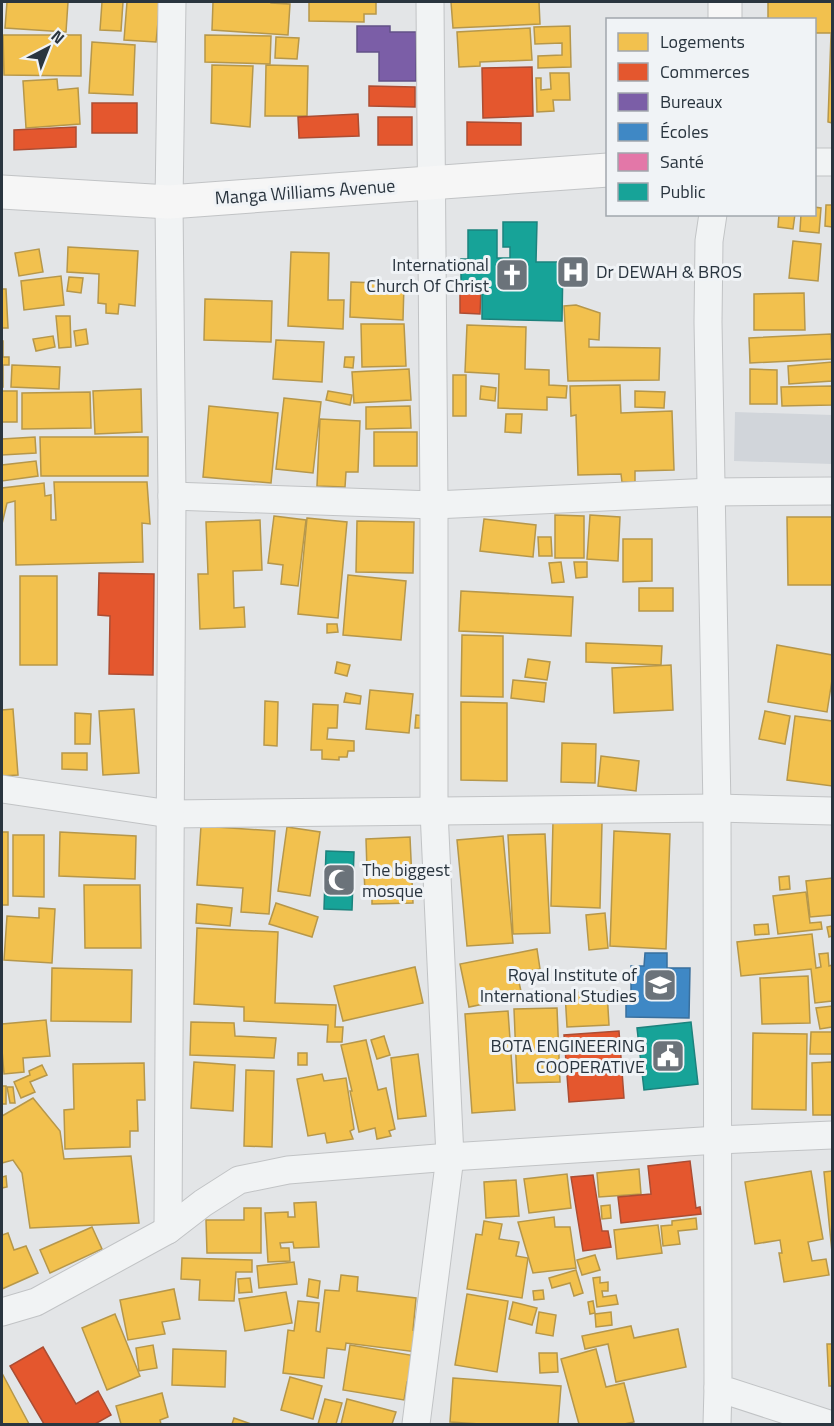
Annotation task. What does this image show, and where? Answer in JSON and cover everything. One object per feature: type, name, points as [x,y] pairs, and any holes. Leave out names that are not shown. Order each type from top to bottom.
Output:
[{"type":"main road","points":[[725,2],[725,18]]},
{"type":"main road","name":"Manga Williams Avenue","points":[[2,192],[169,202],[606,170]]},
{"type":"street","points":[[168,1230],[172,496],[169,202],[172,2]]},
{"type":"street","points":[[416,1425],[450,1157],[434,811],[430,2]]},
{"type":"street","points":[[816,162],[832,162]]},
{"type":"street","points":[[713,216],[709,241],[708,322],[717,808],[717,1425]]},
{"type":"street","points":[[172,496],[434,505],[712,492],[832,490]]},
{"type":"street","points":[[2,789],[170,814],[717,808],[832,811]]},
{"type":"street","points":[[2,1312],[36,1302],[168,1230],[203,1203],[239,1180],[288,1170],[450,1157],[832,1135]]},
{"type":"street","points":[[718,1388],[829,1425]]},
{"type":"shaded area","points":[[735,412],[832,415],[832,464],[734,461]]},
{"type":"building: Logements","points":[[7,2],[68,2],[66,32],[5,28]]},
{"type":"building: Logements","points":[[102,2],[123,2],[121,31],[100,30]]},
{"type":"building: Logements","points":[[127,2],[160,2],[156,42],[124,40]]},
{"type":"building: Logements","points":[[213,2],[290,4],[288,35],[212,30]]},
{"type":"building: Logements","points":[[309,2],[376,2],[376,14],[364,14],[364,22],[309,21]]},
{"type":"building: Logements","points":[[451,2],[539,2],[540,24],[453,28]]},
{"type":"building: Logements","points":[[768,2],[832,2],[832,33],[816,33],[816,18],[768,18]]},
{"type":"building: Logements","points":[[570,26],[571,67],[538,68],[538,56],[562,55],[562,43],[535,44],[534,27]]},
{"type":"building: Logements","points":[[530,28],[532,60],[480,62],[480,66],[459,67],[457,32]]},
{"type":"building: Logements","points":[[832,34],[832,123],[828,122]]},
{"type":"building: Logements","points":[[3,35],[81,35],[81,76],[4,75]]},
{"type":"building: Logements","points":[[205,35],[271,36],[270,64],[205,62]]},
{"type":"building: Logements","points":[[276,37],[299,38],[297,59],[275,58]]},
{"type":"building: Logements","points":[[92,42],[135,45],[133,95],[89,93]]},
{"type":"building: Logements","points":[[212,65],[253,66],[250,127],[211,123]]},
{"type":"building: Logements","points":[[266,65],[308,66],[307,116],[265,116]]},
{"type":"building: Logements","points":[[550,73],[569,73],[570,100],[553,100],[554,111],[537,112],[536,78],[541,78],[541,90],[551,89]]},
{"type":"building: Logements","points":[[57,79],[58,90],[78,88],[80,124],[26,128],[23,81]]},
{"type":"building: Logements","points":[[826,205],[832,205],[832,227],[825,226]]},
{"type":"building: Logements","points":[[816,207],[821,208],[819,233],[800,231],[801,216],[816,216]]},
{"type":"building: Logements","points":[[779,216],[795,216],[793,229],[778,227]]},
{"type":"building: Logements","points":[[793,241],[821,244],[818,281],[789,278]]},
{"type":"building: Logements","points":[[68,247],[138,251],[135,306],[119,304],[118,314],[106,313],[106,304],[98,303],[99,274],[67,272]]},
{"type":"building: Logements","points":[[39,249],[43,272],[19,276],[15,253]]},
{"type":"building: Logements","points":[[291,252],[329,253],[328,300],[344,300],[343,329],[288,326]]},
{"type":"building: Logements","points":[[61,276],[64,305],[24,310],[21,281]]},
{"type":"building: Logements","points":[[69,277],[83,278],[81,293],[67,291]]},
{"type":"building: Logements","points":[[351,282],[404,284],[403,320],[350,317]]},
{"type":"building: Logements","points":[[2,289],[6,289],[8,328],[2,328]]},
{"type":"building: Logements","points":[[804,293],[805,330],[754,330],[754,294]]},
{"type":"building: Logements","points":[[205,299],[272,301],[271,342],[204,340]]},
{"type":"building: Logements","points":[[576,305],[600,313],[599,340],[589,339],[589,347],[660,348],[659,380],[568,381],[564,306]]},
{"type":"building: Logements","points":[[56,316],[70,316],[71,347],[59,348]]},
{"type":"building: Logements","points":[[361,324],[404,324],[406,366],[362,367]]},
{"type":"building: Logements","points":[[467,325],[526,327],[525,369],[549,370],[549,385],[567,386],[566,398],[547,397],[547,410],[498,408],[499,374],[465,372]]},
{"type":"building: Logements","points":[[86,329],[88,344],[76,346],[74,331]]},
{"type":"building: Logements","points":[[831,334],[832,359],[750,363],[749,338]]},
{"type":"building: Logements","points":[[53,336],[55,347],[36,351],[33,339]]},
{"type":"building: Logements","points":[[276,340],[324,342],[322,382],[273,379]]},
{"type":"building: Logements","points":[[2,341],[3,357],[9,357],[9,365],[3,365],[3,387],[2,387]]},
{"type":"building: Logements","points":[[345,357],[354,357],[353,368],[344,367]]},
{"type":"building: Logements","points":[[832,362],[832,381],[789,384],[788,366]]},
{"type":"building: Logements","points":[[12,365],[60,367],[59,389],[11,387]]},
{"type":"building: Logements","points":[[409,369],[411,400],[354,403],[352,372]]},
{"type":"building: Logements","points":[[750,369],[777,370],[777,404],[750,404]]},
{"type":"building: Logements","points":[[453,375],[466,375],[466,416],[453,416]]},
{"type":"building: Logements","points":[[620,385],[621,413],[672,411],[674,470],[635,471],[635,482],[622,482],[621,474],[578,475],[576,415],[571,416],[570,386]]},
{"type":"building: Logements","points":[[481,386],[496,388],[495,401],[480,399]]},
{"type":"building: Logements","points":[[832,386],[832,405],[782,406],[781,387]]},
{"type":"building: Logements","points":[[141,389],[142,432],[95,434],[93,391]]},
{"type":"building: Logements","points":[[2,391],[17,391],[17,422],[2,422]]},
{"type":"building: Logements","points":[[328,391],[352,395],[350,405],[326,400]]},
{"type":"building: Logements","points":[[635,391],[665,392],[664,408],[635,407]]},
{"type":"building: Logements","points":[[90,392],[91,428],[22,429],[22,393]]},
{"type":"building: Logements","points":[[284,398],[321,402],[313,473],[276,469]]},
{"type":"building: Logements","points":[[209,406],[278,413],[271,483],[203,477]]},
{"type":"building: Logements","points":[[410,406],[411,428],[366,429],[366,407]]},
{"type":"building: Logements","points":[[506,414],[522,414],[521,433],[505,432]]},
{"type":"building: Logements","points":[[320,419],[360,421],[358,472],[346,472],[345,487],[317,486]]},
{"type":"building: Logements","points":[[374,432],[417,432],[417,466],[374,466]]},
{"type":"building: Logements","points":[[35,437],[36,453],[2,455],[2,439]]},
{"type":"building: Logements","points":[[40,437],[148,437],[148,476],[41,476]]},
{"type":"building: Logements","points":[[36,461],[38,476],[2,481],[2,465]]},
{"type":"building: Logements","points":[[54,482],[147,482],[150,524],[142,523],[143,562],[16,565],[15,501],[7,503],[2,524],[2,488],[44,483],[45,496],[51,495],[51,520],[56,520]]},
{"type":"building: Logements","points":[[555,515],[584,516],[584,558],[555,558]]},
{"type":"building: Logements","points":[[590,515],[620,517],[618,561],[587,559]]},
{"type":"building: Logements","points":[[274,516],[306,520],[298,586],[281,584],[283,565],[268,563]]},
{"type":"building: Logements","points":[[787,517],[832,517],[832,585],[788,585]]},
{"type":"building: Logements","points":[[307,518],[347,522],[338,618],[298,614]]},
{"type":"building: Logements","points":[[484,519],[536,525],[533,557],[480,551]]},
{"type":"building: Logements","points":[[260,520],[262,570],[233,571],[234,608],[244,607],[245,627],[200,629],[198,574],[208,574],[206,522]]},
{"type":"building: Logements","points":[[357,521],[414,522],[413,573],[356,572]]},
{"type":"building: Logements","points":[[538,537],[551,537],[552,556],[539,556]]},
{"type":"building: Logements","points":[[623,539],[652,539],[652,581],[623,582]]},
{"type":"building: Logements","points":[[561,562],[564,582],[552,583],[549,563]]},
{"type":"building: Logements","points":[[574,562],[587,562],[587,577],[576,578]]},
{"type":"building: Logements","points":[[348,575],[406,581],[401,640],[343,635]]},
{"type":"building: Logements","points":[[20,576],[57,576],[57,665],[20,665]]},
{"type":"building: Logements","points":[[639,588],[673,588],[673,611],[639,611]]},
{"type":"building: Logements","points":[[461,591],[573,597],[571,636],[459,631]]},
{"type":"building: Logements","points":[[327,624],[337,624],[338,632],[327,633]]},
{"type":"building: Logements","points":[[462,635],[503,636],[503,697],[461,696]]},
{"type":"building: Logements","points":[[586,643],[662,646],[661,665],[586,662]]},
{"type":"building: Logements","points":[[777,645],[832,655],[832,680],[827,712],[768,702]]},
{"type":"building: Logements","points":[[528,659],[550,662],[547,680],[525,677]]},
{"type":"building: Logements","points":[[337,662],[350,665],[347,676],[335,673]]},
{"type":"building: Logements","points":[[671,665],[673,710],[614,713],[612,668]]},
{"type":"building: Logements","points":[[513,680],[546,683],[544,702],[511,698]]},
{"type":"building: Logements","points":[[370,690],[413,694],[409,733],[366,729]]},
{"type":"building: Logements","points":[[346,693],[361,696],[360,704],[344,702]]},
{"type":"building: Logements","points":[[265,701],[278,702],[277,746],[264,745]]},
{"type":"building: Logements","points":[[461,702],[507,703],[507,781],[461,780]]},
{"type":"building: Logements","points":[[313,704],[338,705],[337,728],[328,728],[327,739],[354,741],[354,751],[348,751],[347,757],[339,757],[339,760],[322,759],[322,750],[311,750]]},
{"type":"building: Logements","points":[[13,709],[18,775],[2,776],[2,710]]},
{"type":"building: Logements","points":[[134,709],[139,773],[103,775],[99,711]]},
{"type":"building: Logements","points":[[765,711],[790,716],[785,744],[759,739]]},
{"type":"building: Logements","points":[[75,713],[91,714],[90,744],[75,744]]},
{"type":"building: Logements","points":[[416,715],[425,716],[425,728],[415,728]]},
{"type":"building: Logements","points":[[795,716],[832,721],[832,786],[787,780]]},
{"type":"building: Logements","points":[[562,743],[596,744],[595,783],[561,782]]},
{"type":"building: Logements","points":[[62,753],[87,753],[87,770],[62,769]]},
{"type":"building: Logements","points":[[601,756],[639,761],[636,791],[598,786]]},
{"type":"building: Logements","points":[[553,821],[602,823],[600,908],[551,906]]},
{"type":"building: Logements","points":[[201,826],[275,831],[269,914],[241,912],[243,888],[197,885]]},
{"type":"building: Logements","points":[[287,827],[320,832],[310,896],[278,891]]},
{"type":"building: Logements","points":[[614,831],[670,834],[666,949],[610,946]]},
{"type":"building: Logements","points":[[2,832],[8,832],[8,905],[2,905]]},
{"type":"building: Logements","points":[[60,832],[136,836],[135,879],[59,876]]},
{"type":"building: Logements","points":[[545,834],[550,933],[513,934],[508,835]]},
{"type":"building: Logements","points":[[13,835],[44,835],[44,897],[13,896]]},
{"type":"building: Logements","points":[[503,836],[513,943],[467,946],[457,840]]},
{"type":"building: Logements","points":[[410,837],[413,903],[372,904],[372,892],[365,893],[366,839]]},
{"type":"building: Logements","points":[[789,876],[790,889],[780,890],[779,877]]},
{"type":"building: Logements","points":[[832,878],[832,915],[810,917],[806,881]]},
{"type":"building: Logements","points":[[84,885],[140,885],[141,948],[85,948]]},
{"type":"building: Logements","points":[[806,892],[810,923],[821,922],[822,929],[778,934],[773,896]]},
{"type":"building: Logements","points":[[276,903],[318,917],[312,937],[269,924]]},
{"type":"building: Logements","points":[[197,904],[232,908],[230,926],[196,923]]},
{"type":"building: Logements","points":[[39,908],[55,909],[52,963],[4,960],[7,916],[39,918]]},
{"type":"building: Logements","points":[[605,913],[608,948],[589,950],[586,915]]},
{"type":"building: Logements","points":[[768,924],[769,934],[755,935],[754,925]]},
{"type":"building: Logements","points":[[832,926],[832,936],[829,937],[827,927]]},
{"type":"building: Logements","points":[[197,928],[278,932],[275,1003],[336,1005],[335,1027],[343,1027],[342,1042],[327,1042],[328,1025],[244,1021],[244,1007],[194,1004]]},
{"type":"building: Logements","points":[[812,934],[816,968],[821,967],[819,954],[828,953],[829,966],[832,965],[832,1001],[815,1003],[811,969],[741,976],[737,942]]},
{"type":"building: Logements","points":[[537,949],[540,969],[517,973],[522,996],[469,1007],[460,964]]},
{"type":"building: Logements","points":[[415,967],[423,1003],[343,1021],[334,986]]},
{"type":"building: Logements","points":[[52,968],[132,970],[131,1022],[51,1021]]},
{"type":"building: Logements","points":[[808,976],[810,1023],[762,1024],[760,978]]},
{"type":"building: Logements","points":[[607,991],[609,1025],[567,1027],[565,993]]},
{"type":"building: Logements","points":[[832,1006],[832,1027],[820,1029],[816,1008]]},
{"type":"building: Logements","points":[[557,1008],[560,1082],[517,1083],[514,1009]]},
{"type":"building: Logements","points":[[508,1011],[515,1110],[472,1113],[465,1014]]},
{"type":"building: Logements","points":[[46,1020],[50,1056],[23,1058],[24,1072],[4,1074],[2,1024]]},
{"type":"building: Logements","points":[[191,1022],[234,1023],[235,1036],[276,1038],[274,1058],[190,1055]]},
{"type":"building: Logements","points":[[811,1032],[832,1032],[832,1054],[810,1054]]},
{"type":"building: Logements","points":[[753,1033],[807,1034],[806,1110],[752,1109]]},
{"type":"building: Logements","points":[[384,1036],[390,1055],[377,1059],[371,1040]]},
{"type":"building: Logements","points":[[366,1040],[378,1090],[386,1088],[395,1129],[389,1131],[391,1136],[377,1139],[375,1128],[359,1132],[341,1045]]},
{"type":"building: Logements","points":[[298,1053],[307,1053],[307,1065],[298,1065]]},
{"type":"building: Logements","points":[[418,1054],[426,1116],[398,1119],[391,1058]]},
{"type":"building: Logements","points":[[194,1062],[235,1065],[233,1111],[191,1108]]},
{"type":"building: Logements","points":[[832,1062],[832,1115],[813,1115],[812,1063]]},
{"type":"building: Logements","points":[[144,1063],[145,1100],[137,1100],[138,1131],[130,1131],[130,1147],[65,1149],[64,1110],[74,1109],[73,1064]]},
{"type":"building: Logements","points":[[42,1065],[47,1075],[30,1082],[35,1092],[21,1098],[14,1082],[30,1075],[29,1071]]},
{"type":"building: Logements","points":[[246,1070],[274,1071],[272,1147],[244,1146]]},
{"type":"building: Logements","points":[[322,1074],[324,1081],[346,1078],[354,1129],[350,1131],[353,1139],[327,1143],[325,1133],[308,1136],[297,1079]]},
{"type":"building: Logements","points":[[2,1086],[6,1086],[6,1104],[2,1104]]},
{"type":"building: Logements","points":[[7,1087],[13,1087],[15,1103],[10,1103]]},
{"type":"building: Logements","points":[[33,1098],[60,1131],[64,1159],[131,1156],[139,1223],[30,1228],[22,1173],[13,1160],[2,1163],[2,1116]]},
{"type":"building: Logements","points":[[639,1169],[641,1194],[599,1197],[597,1173]]},
{"type":"building: Logements","points":[[811,1171],[823,1239],[808,1242],[812,1261],[826,1259],[829,1275],[784,1282],[779,1253],[782,1253],[780,1240],[755,1244],[745,1182]]},
{"type":"building: Logements","points":[[832,1171],[832,1252],[824,1172]]},
{"type":"building: Logements","points":[[567,1174],[571,1208],[529,1213],[524,1179]]},
{"type":"building: Logements","points":[[6,1176],[7,1187],[2,1188],[2,1177]]},
{"type":"building: Logements","points":[[516,1180],[519,1216],[486,1218],[484,1182]]},
{"type":"building: Logements","points":[[316,1202],[319,1247],[294,1248],[293,1242],[280,1243],[281,1248],[289,1248],[290,1261],[268,1262],[265,1213],[288,1212],[288,1217],[295,1217],[294,1203]]},
{"type":"building: Logements","points":[[610,1205],[611,1218],[602,1219],[601,1206]]},
{"type":"building: Logements","points":[[244,1208],[261,1208],[261,1253],[207,1253],[206,1220],[244,1220]]},
{"type":"building: Logements","points":[[554,1217],[555,1227],[570,1227],[576,1268],[533,1273],[518,1222]]},
{"type":"building: Logements","points":[[696,1218],[697,1229],[678,1231],[680,1244],[663,1246],[661,1226],[672,1225],[672,1221]]},
{"type":"building: Logements","points":[[484,1221],[502,1224],[499,1239],[519,1242],[516,1256],[528,1258],[522,1298],[467,1289],[476,1234],[482,1235]]},
{"type":"building: Logements","points":[[658,1225],[662,1253],[617,1259],[614,1230]]},
{"type":"building: Logements","points":[[92,1227],[102,1249],[50,1273],[40,1250]]},
{"type":"building: Logements","points":[[8,1233],[14,1250],[26,1246],[38,1273],[2,1289],[2,1235]]},
{"type":"building: Logements","points":[[595,1255],[600,1270],[582,1275],[577,1260]]},
{"type":"building: Logements","points":[[182,1258],[252,1260],[252,1272],[236,1272],[234,1301],[199,1300],[200,1280],[181,1279]]},
{"type":"building: Logements","points":[[294,1262],[297,1284],[259,1288],[257,1266]]},
{"type":"building: Logements","points":[[576,1270],[583,1293],[574,1296],[570,1283],[552,1288],[549,1278]]},
{"type":"building: Logements","points":[[341,1275],[358,1277],[357,1291],[416,1298],[413,1330],[419,1331],[417,1352],[346,1343],[345,1350],[327,1348],[324,1378],[283,1373],[288,1330],[294,1331],[298,1301],[319,1303],[316,1331],[320,1332],[325,1290],[339,1291]]},
{"type":"building: Logements","points":[[600,1277],[600,1283],[608,1282],[608,1291],[602,1291],[603,1297],[616,1295],[618,1304],[597,1307],[593,1278]]},
{"type":"building: Logements","points":[[250,1278],[252,1292],[239,1293],[238,1279]]},
{"type":"building: Logements","points":[[309,1279],[320,1281],[318,1298],[307,1296]]},
{"type":"building: Logements","points":[[174,1289],[180,1319],[162,1322],[165,1334],[128,1340],[120,1300]]},
{"type":"building: Logements","points":[[543,1290],[544,1299],[534,1300],[533,1291]]},
{"type":"building: Logements","points":[[286,1292],[292,1323],[245,1331],[239,1299]]},
{"type":"building: Logements","points":[[467,1294],[508,1301],[497,1372],[455,1365]]},
{"type":"building: Logements","points":[[593,1301],[595,1313],[590,1314],[588,1302]]},
{"type":"building: Logements","points":[[513,1302],[537,1308],[532,1325],[509,1319]]},
{"type":"building: Logements","points":[[539,1312],[556,1315],[553,1336],[536,1333]]},
{"type":"building: Logements","points":[[611,1312],[612,1325],[596,1327],[595,1314]]},
{"type":"building: Logements","points":[[115,1314],[140,1376],[107,1390],[82,1328]]},
{"type":"building: Logements","points":[[631,1326],[634,1338],[678,1329],[686,1367],[616,1382],[608,1344],[585,1349],[582,1336]]},
{"type":"building: Logements","points":[[827,1344],[832,1344],[832,1386],[829,1386]]},
{"type":"building: Logements","points":[[153,1345],[157,1368],[139,1371],[136,1348]]},
{"type":"building: Logements","points":[[350,1345],[416,1356],[412,1382],[407,1382],[404,1400],[343,1390]]},
{"type":"building: Logements","points":[[173,1349],[226,1351],[225,1387],[172,1385]]},
{"type":"building: Logements","points":[[596,1349],[606,1387],[624,1383],[634,1422],[579,1424],[561,1359]]},
{"type":"building: Logements","points":[[539,1353],[557,1353],[558,1372],[540,1373]]},
{"type":"building: Logements","points":[[3,1375],[29,1424],[2,1424]]},
{"type":"building: Logements","points":[[290,1377],[322,1386],[313,1419],[281,1410]]},
{"type":"building: Logements","points":[[453,1378],[561,1386],[558,1424],[450,1422]]},
{"type":"building: Logements","points":[[162,1393],[168,1417],[160,1420],[161,1424],[121,1424],[116,1406]]},
{"type":"building: Logements","points":[[325,1399],[342,1403],[336,1424],[318,1424]]},
{"type":"building: Logements","points":[[347,1399],[396,1412],[392,1424],[341,1424]]},
{"type":"building: Logements","points":[[234,1418],[251,1424],[232,1424]]},
{"type":"building: Commerces","points":[[532,67],[533,116],[483,118],[482,68]]},
{"type":"building: Commerces","points":[[369,86],[415,87],[415,107],[369,106]]},
{"type":"building: Commerces","points":[[92,103],[137,103],[137,133],[92,133]]},
{"type":"building: Commerces","points":[[358,114],[359,136],[299,138],[298,117]]},
{"type":"building: Commerces","points":[[378,117],[412,117],[412,145],[378,145]]},
{"type":"building: Commerces","points":[[467,122],[521,123],[521,145],[467,145]]},
{"type":"building: Commerces","points":[[76,127],[76,147],[14,150],[14,130]]},
{"type":"building: Commerces","points":[[460,288],[481,289],[480,314],[460,313]]},
{"type":"building: Commerces","points":[[99,573],[154,574],[153,675],[109,674],[110,616],[98,615]]},
{"type":"building: Commerces","points":[[619,1031],[624,1098],[569,1102],[564,1035]]},
{"type":"building: Commerces","points":[[690,1161],[696,1208],[700,1207],[701,1214],[621,1223],[618,1197],[651,1194],[648,1166]]},
{"type":"building: Commerces","points":[[593,1175],[602,1231],[608,1231],[611,1247],[583,1251],[571,1177]]},
{"type":"building: Commerces","points":[[43,1347],[76,1404],[98,1391],[111,1415],[95,1424],[44,1424],[10,1366]]},
{"type":"building: Bureaux","points":[[357,26],[390,26],[390,32],[416,32],[416,81],[379,81],[379,52],[357,52]]},
{"type":"building: Écoles","name":"Royal Institute of International Studies","points":[[645,953],[667,953],[667,968],[690,968],[689,1018],[626,1017],[626,1001],[631,1001],[631,966],[644,966]]},
{"type":"building: Santé","name":"Dr DEWAH & BROS","points":[[567,263],[579,263],[579,281],[567,281]]},
{"type":"building: Public","name":"International Church Of Christ","points":[[503,222],[537,222],[536,262],[563,262],[562,321],[482,319],[482,288],[461,288],[461,259],[468,259],[468,230],[497,230],[497,258],[510,258],[510,247],[503,247]]},
{"type":"building: Public","name":"The biggest mosque","points":[[326,851],[354,852],[352,910],[324,909]]},
{"type":"building: Public","name":"BOTA ENGINEERING COOPERATIVE","points":[[691,1022],[698,1084],[644,1090],[637,1028]]},
{"type":"place","name":"Dr DEWAH & BROS","points":[[573,272]]},
{"type":"place","name":"International Church Of Christ","points":[[512,275]]},
{"type":"place","name":"The biggest mosque","points":[[339,880]]},
{"type":"place","name":"Royal Institute of International Studies","points":[[660,985]]},
{"type":"place","name":"BOTA ENGINEERING COOPERATIVE","points":[[668,1056]]}]
